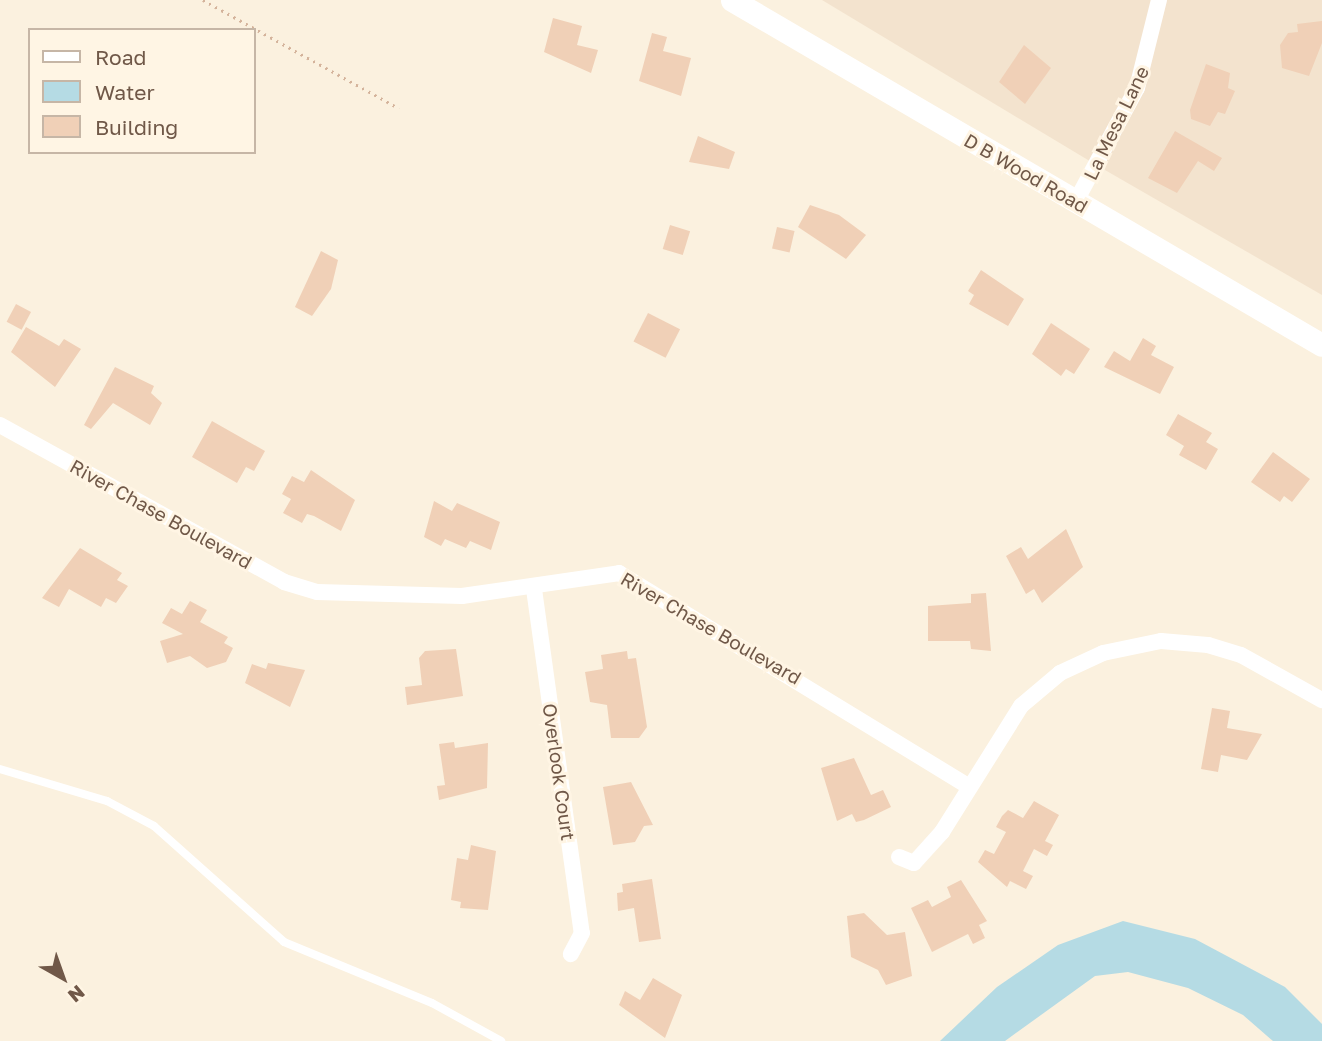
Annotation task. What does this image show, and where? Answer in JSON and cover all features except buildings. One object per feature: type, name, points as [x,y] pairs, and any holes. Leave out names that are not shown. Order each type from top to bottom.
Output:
[{"type":"main road","name":"D B Wood Road","points":[[732,0],[1322,345]]},
{"type":"street","name":"La Mesa Lane","points":[[1075,203],[1137,88],[1159,0]]},
{"type":"street","name":"River Chase Boulevard","points":[[0,425],[284,582],[317,592],[400,597],[534,589],[604,572],[646,588],[716,629],[968,786]]},
{"type":"street","name":"Overlook Court","points":[[534,589],[582,933],[571,954]]},
{"type":"street","points":[[899,857],[914,863],[942,832],[968,786],[1021,706],[1060,673],[1131,645],[1212,646],[1322,700]]},
{"type":"lane","points":[[0,769],[107,801],[154,826],[284,942],[432,1003],[501,1041]]},
{"type":"path","points":[[202,0],[253,28]]},
{"type":"path","points":[[256,30],[399,108]]},
{"type":"shaded area","points":[[822,0],[1322,0],[1322,295],[1098,166]]},
{"type":"water","points":[[1123,921],[1195,939],[1285,987],[1322,1024],[1322,1041],[1273,1041],[1243,1015],[1188,988],[1128,972],[1095,976],[1005,1041],[940,1041],[997,987],[1058,945]]}]
